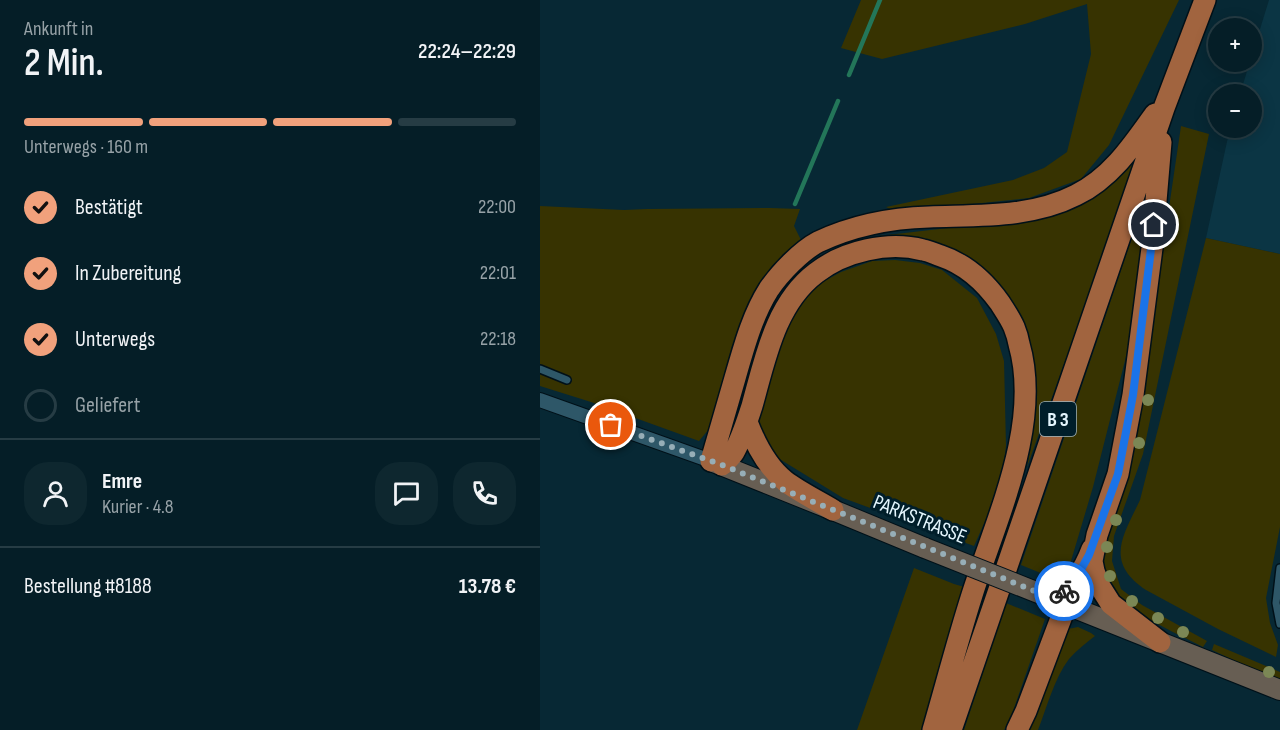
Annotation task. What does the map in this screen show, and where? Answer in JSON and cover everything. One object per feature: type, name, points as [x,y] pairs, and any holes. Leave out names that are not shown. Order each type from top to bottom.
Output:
[{"type":"main road","name":"B 3","points":[[951,730],[1168,100],[1205,0]]},
{"type":"main road","points":[[716,463],[744,348],[755,314],[770,287],[792,261],[817,243],[852,229],[925,217],[1034,210],[1068,199],[1099,180],[1119,161],[1168,100]]},
{"type":"main road","points":[[1017,730],[1026,711],[1053,599],[1074,582],[1084,566],[1118,474],[1133,395],[1168,100]]},
{"type":"main road","points":[[716,463],[733,454],[747,422],[772,336],[783,313],[795,294],[813,275],[829,263],[872,249],[895,247],[922,250],[950,259],[970,272],[990,290],[1015,328],[1023,357],[1024,419],[1011,475],[972,595],[933,730]]},
{"type":"main road","points":[[747,422],[754,442],[770,466],[784,481],[833,510]]},
{"type":"main road","points":[[1097,536],[1092,561],[1099,585],[1111,604],[1160,642]]},
{"type":"street","name":"PARKSTRASSE","points":[[540,400],[716,463],[1280,690]]},
{"type":"lane","points":[[540,369],[567,380]]},
{"type":"lane","points":[[1280,568],[1276,603],[1280,624]]},
{"type":"shaded area","points":[[861,0],[1179,0],[1109,145],[1081,179],[1029,198],[900,214],[886,207],[1013,180],[1044,168],[1067,152],[1091,54],[1087,4],[1025,24],[882,59],[841,48]]},
{"type":"shaded area","points":[[1269,0],[1280,0],[1280,254],[1206,238],[1228,138],[1262,138],[1262,84],[1243,84],[1247,72],[1262,72],[1262,23]]},
{"type":"shaded area","points":[[1181,126],[1208,134],[1208,138],[1143,454],[1114,536],[1112,561],[1121,589],[1142,605],[1207,641],[1203,647],[1152,621],[1128,605],[1107,583],[1100,559],[1142,391]]},
{"type":"shaded area","points":[[1140,152],[1027,467],[1032,440],[1033,409],[1020,316],[1011,300],[987,273],[958,252],[925,239],[879,236],[1041,217]]},
{"type":"shaded area","points":[[540,206],[624,210],[800,209],[794,226],[803,244],[756,295],[732,346],[714,423],[699,441],[540,386]]},
{"type":"shaded area","points":[[1139,217],[1143,250],[1133,329],[1093,487],[1071,561],[1061,573],[1048,576],[1021,565]]},
{"type":"shaded area","points":[[1206,238],[1280,254],[1280,527],[1266,598],[1270,623],[1278,645],[1276,657],[1146,590],[1133,580],[1121,559],[1123,537],[1140,500]]},
{"type":"shaded area","points":[[895,260],[920,263],[942,270],[977,298],[996,334],[1004,361],[1006,446],[1003,469],[995,499],[974,546],[843,498],[773,455],[761,436],[757,416],[761,394],[792,315],[804,299],[821,283],[841,272],[872,261]]},
{"type":"shaded area","points":[[914,568],[968,588],[925,730],[857,730]]},
{"type":"shaded area","points":[[1006,603],[1045,619],[1011,717],[1004,730],[964,730]]},
{"type":"shaded area","points":[[1078,627],[1095,636],[1069,659],[1064,667],[1055,684],[1038,730],[1025,730],[1064,634],[1068,629]]},
{"type":"shaded area","points":[[1214,644],[1280,672],[1280,682],[1212,650]]},
{"type":"waterway","points":[[849,75],[880,0]]},
{"type":"waterway","points":[[795,204],[838,101]]},
{"type":"way so far","points":[[611,425],[722,465],[1052,598],[1064,591]]},
{"type":"route","points":[[1064,591],[1074,582],[1084,566],[1118,474],[1133,395],[1154,225]]}]
